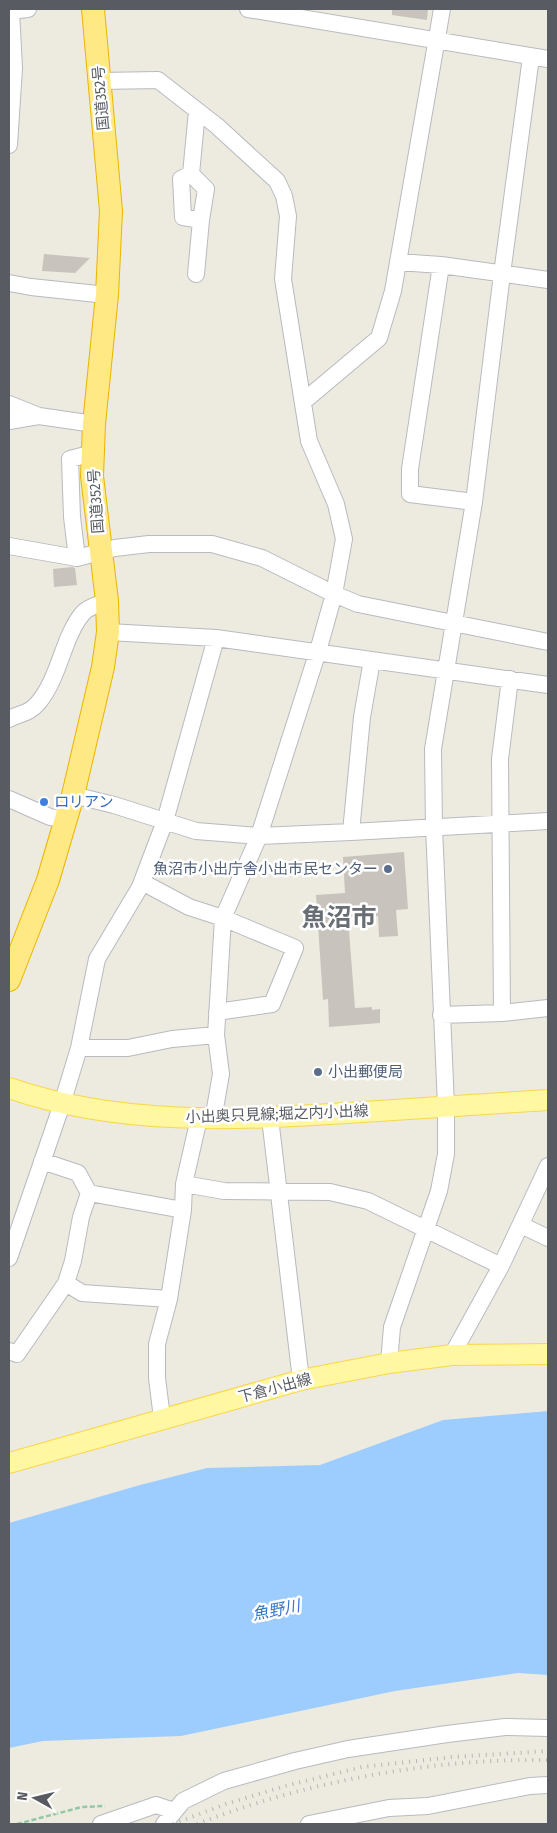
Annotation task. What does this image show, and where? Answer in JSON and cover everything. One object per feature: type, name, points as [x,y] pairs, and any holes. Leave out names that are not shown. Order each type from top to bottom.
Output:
[{"type":"highway","name":"国道352号","points":[[9,980],[48,880],[73,796],[103,667],[108,632],[107,601],[92,476],[94,424],[107,294],[111,211],[93,9]]},
{"type":"main road","name":"小出奥只見線;堀之内小出線","points":[[9,1088],[62,1104],[155,1117],[206,1119],[270,1118],[548,1100]]},
{"type":"main road","name":"下倉小出線","points":[[9,1463],[301,1380],[389,1363],[452,1355],[548,1354]]},
{"type":"street","points":[[248,9],[548,60]]},
{"type":"street","points":[[304,401],[379,338],[393,291],[442,9]]},
{"type":"street","points":[[9,145],[16,10]]},
{"type":"street","points":[[389,1363],[392,1327],[439,1191],[446,1154],[446,1106],[434,826],[433,749],[456,622],[474,502],[531,57]]},
{"type":"street","points":[[100,81],[158,80],[217,126],[277,181],[284,196],[288,216],[284,278],[309,441],[336,504],[344,539],[334,594],[318,651],[259,836],[223,918],[216,1035],[221,1074],[184,1184],[183,1210],[169,1299],[157,1344],[157,1378],[162,1418]]},
{"type":"street","points":[[191,174],[198,111]]},
{"type":"street","points":[[191,174],[182,179],[183,217],[201,220]]},
{"type":"street","points":[[191,174],[206,189],[196,274]]},
{"type":"street","points":[[398,262],[441,265],[548,280]]},
{"type":"street","points":[[441,265],[410,469],[410,494],[474,502]]},
{"type":"street","points":[[9,283],[31,287],[107,294]]},
{"type":"street","points":[[9,404],[39,416],[94,424]]},
{"type":"street","points":[[9,421],[39,416]]},
{"type":"street","points":[[77,558],[72,517],[70,459],[94,453]]},
{"type":"street","points":[[9,546],[77,558],[115,548],[149,544],[212,544],[262,558],[358,604],[456,622],[548,642]]},
{"type":"street","points":[[9,718],[30,712],[39,702],[56,673],[72,632],[83,611],[107,601]]},
{"type":"street","points":[[108,632],[216,638],[548,685]]},
{"type":"street","points":[[9,1258],[62,1104],[79,1048],[98,959],[142,882],[165,821],[216,638]]},
{"type":"street","points":[[351,832],[362,717],[372,660]]},
{"type":"street","points":[[502,1013],[500,759],[510,679]]},
{"type":"street","points":[[73,796],[114,805],[196,831],[259,836],[548,820]]},
{"type":"street","points":[[9,799],[50,817],[66,820]]},
{"type":"street","points":[[142,882],[189,906],[294,948],[272,1004],[217,1012]]},
{"type":"street","points":[[441,1015],[502,1013],[548,1008]]},
{"type":"street","points":[[79,1048],[128,1048],[172,1039],[216,1035]]},
{"type":"street","points":[[270,1118],[301,1380]]},
{"type":"street","points":[[9,1351],[17,1354],[66,1284],[73,1261],[81,1217],[89,1193],[78,1174],[42,1161]]},
{"type":"street","points":[[452,1355],[501,1266],[548,1166]]},
{"type":"street","points":[[184,1184],[224,1191],[330,1192],[368,1201],[501,1266]]},
{"type":"street","points":[[89,1193],[183,1210]]},
{"type":"street","points":[[521,1225],[548,1238]]},
{"type":"street","points":[[66,1284],[82,1293],[169,1299]]},
{"type":"street","points":[[101,1824],[156,1805],[169,1818],[183,1801],[224,1781],[348,1749],[505,1727],[548,1728]]},
{"type":"street","points":[[309,1824],[389,1808],[428,1806],[530,1786],[548,1785]]},
{"type":"path","points":[[17,1824],[82,1807],[110,1806]]},
{"type":"water","name":"魚野川","points":[[548,1411],[548,1675],[518,1673],[395,1691],[181,1736],[43,1741],[9,1748],[9,1523],[140,1485],[207,1468],[320,1465],[443,1420]]},
{"type":"building","points":[[392,9],[428,9],[427,20],[392,15]]},
{"type":"building","points":[[44,254],[90,258],[75,273],[42,271]]},
{"type":"building","points":[[75,568],[77,585],[54,587],[53,569]]},
{"type":"building","points":[[404,852],[408,909],[396,910],[398,936],[379,937],[378,916],[348,918],[355,1008],[372,1007],[372,1010],[380,1009],[380,1023],[329,1027],[328,999],[323,1000],[316,895],[345,893],[343,857]]},
{"type":"railway","points":[[173,1824],[226,1804],[285,1786],[362,1767],[452,1757],[548,1751]]},
{"type":"railway","points":[[197,1824],[281,1796],[369,1776],[460,1763],[548,1760]]},
{"type":"place","name":"ロリアン","points":[[44,802]]},
{"type":"place","name":"魚沼市小出庁舎小出市民センター","points":[[388,869]]},
{"type":"place","name":"小出郵便局","points":[[318,1072]]},
{"type":"district","name":"魚沼市","points":[[339,918]]}]
